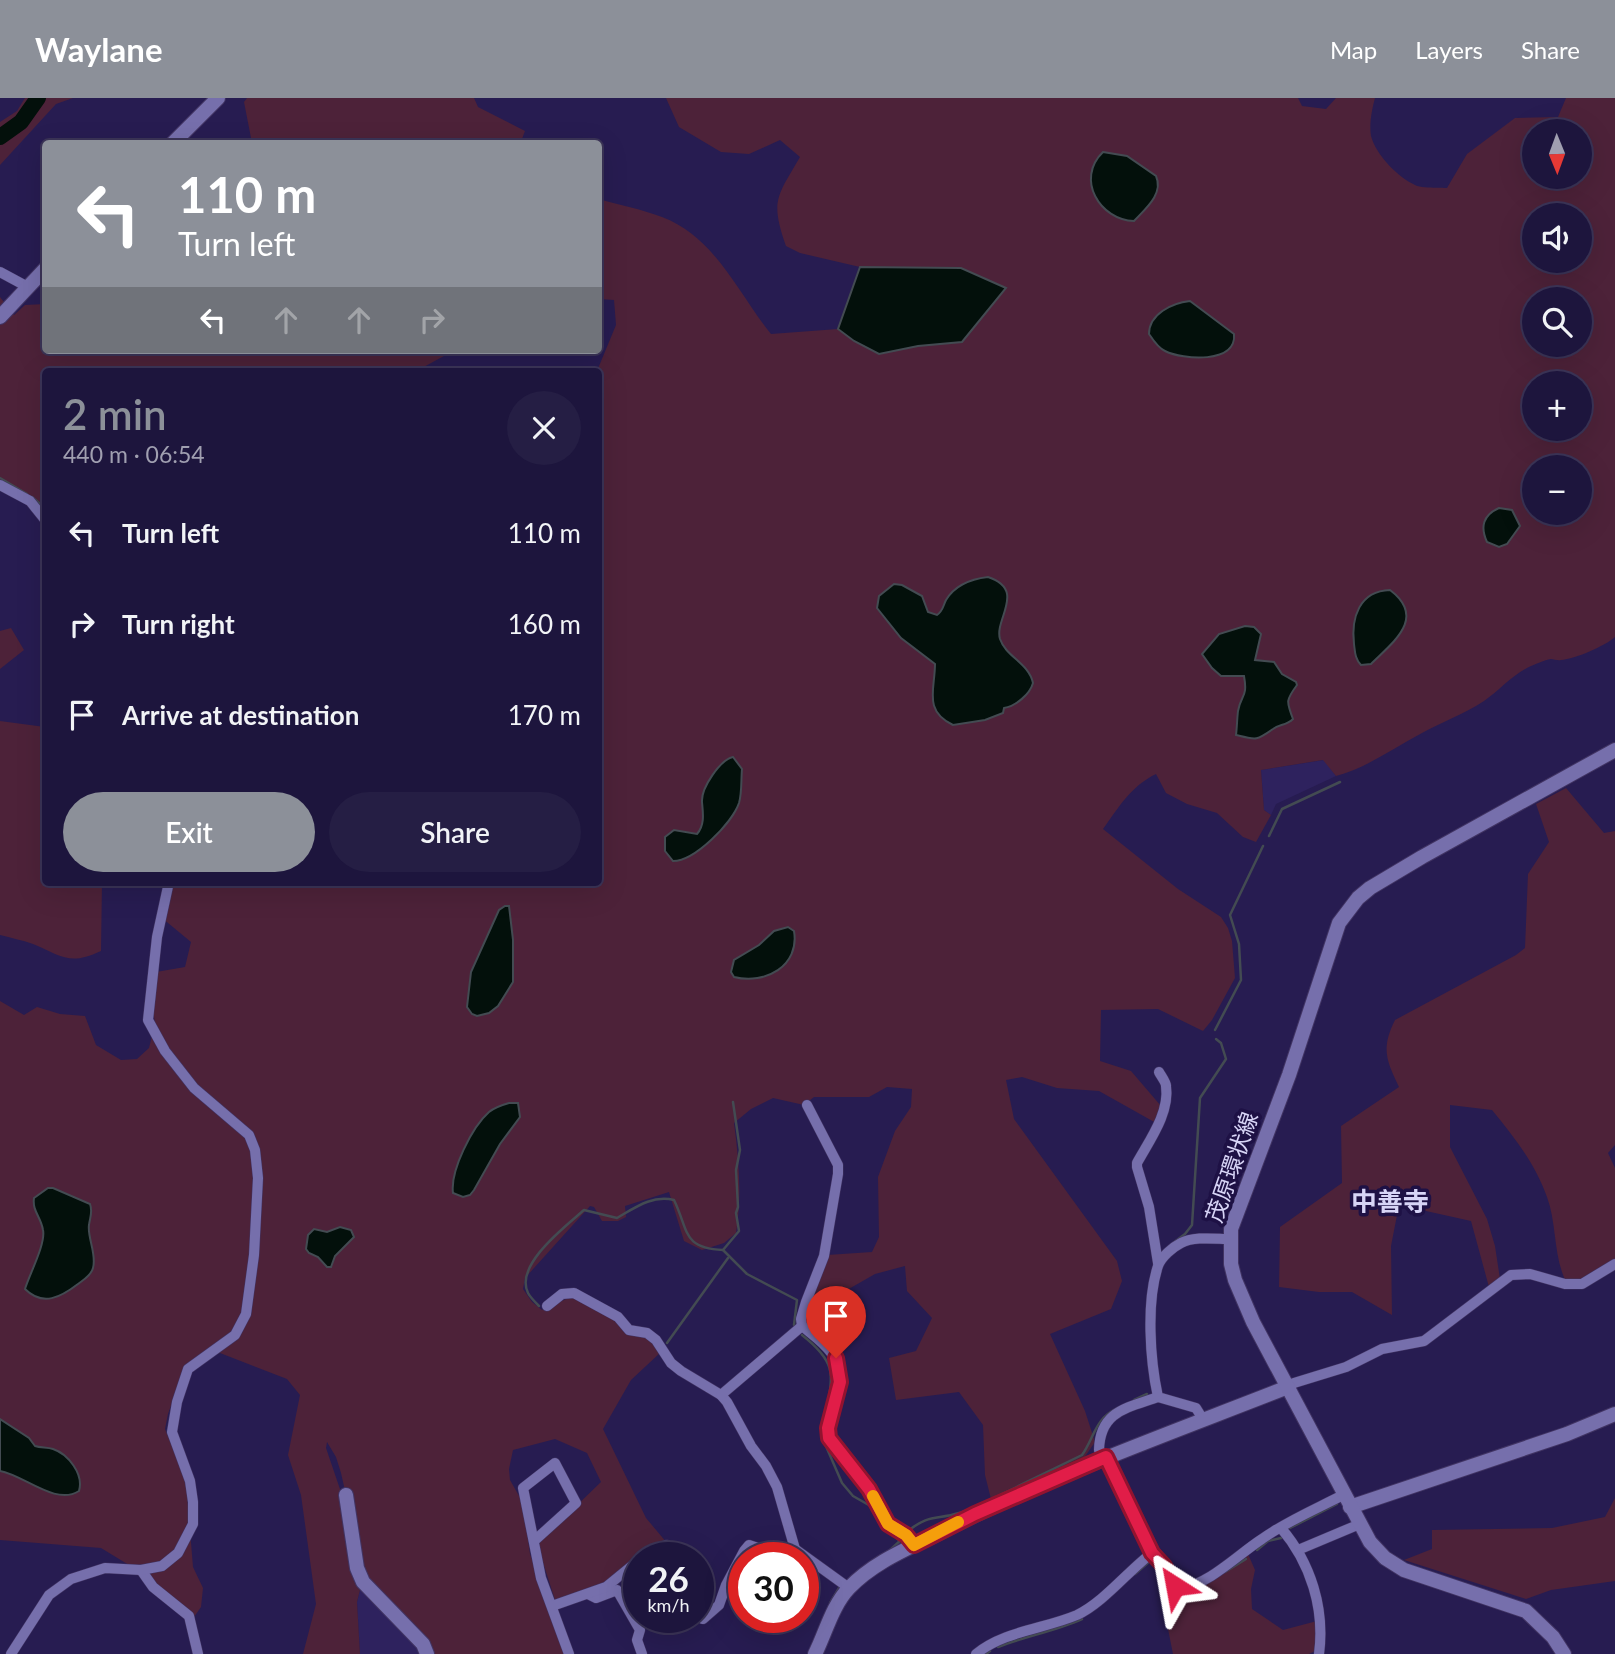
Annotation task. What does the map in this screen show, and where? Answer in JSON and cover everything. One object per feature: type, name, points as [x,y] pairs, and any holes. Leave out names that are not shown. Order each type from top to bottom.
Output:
[{"type":"main road","points":[[176,140],[218,98]]},
{"type":"main road","points":[[0,317],[42,272]]},
{"type":"main road","name":"茂原環状線","points":[[1564,1654],[1553,1637],[1526,1611],[1404,1570],[1385,1558],[1370,1542],[1253,1322],[1235,1280],[1230,1239],[1231,1229],[1289,1075],[1339,923],[1358,898],[1422,857],[1615,750]]},
{"type":"main road","points":[[815,1654],[839,1600],[881,1561],[975,1514],[1106,1457],[1288,1387]]},
{"type":"main road","points":[[1347,1501],[1567,1434],[1615,1414]]},
{"type":"main road","points":[[346,1495],[357,1568],[363,1582],[422,1644],[427,1654]]},
{"type":"street","points":[[0,272],[26,286]]},
{"type":"street","points":[[0,485],[30,501],[42,516]]},
{"type":"street","points":[[11,1654],[49,1595],[71,1579],[105,1568],[141,1570],[162,1566],[178,1553],[192,1524],[193,1502],[190,1481],[172,1432],[177,1402],[188,1369],[235,1335],[246,1314],[254,1255],[258,1178],[255,1150],[249,1135],[194,1088],[165,1051],[148,1020],[157,937],[168,886]]},
{"type":"street","points":[[1158,1396],[1149,1318],[1158,1263],[1149,1207],[1137,1163],[1154,1135],[1166,1097],[1167,1085],[1159,1072]]},
{"type":"street","points":[[807,1105],[838,1164],[824,1256],[801,1319],[802,1326],[836,1358],[840,1382],[828,1428],[829,1438],[869,1489],[888,1524],[906,1535],[914,1545]]},
{"type":"street","points":[[1158,1263],[1176,1247],[1189,1240],[1230,1239]]},
{"type":"street","points":[[1288,1387],[1346,1367],[1382,1349],[1424,1341],[1511,1275],[1530,1274],[1565,1284],[1582,1284],[1615,1264]]},
{"type":"street","points":[[547,1306],[562,1294],[574,1293],[618,1317],[629,1330],[656,1339],[671,1363],[721,1395],[733,1410],[777,1488],[793,1542]]},
{"type":"street","points":[[721,1395],[802,1326]]},
{"type":"street","points":[[1204,1420],[1196,1408],[1158,1396],[1122,1410],[1102,1427],[1099,1450],[1106,1457],[1152,1553],[1164,1566],[1175,1586],[1180,1589],[1203,1580],[1281,1528],[1347,1501]]},
{"type":"street","points":[[534,1541],[576,1503],[555,1463],[523,1488],[541,1577],[569,1654]]},
{"type":"street","points":[[1298,1550],[1360,1524]]},
{"type":"street","points":[[1281,1528],[1298,1550],[1320,1608],[1322,1633],[1319,1654]]},
{"type":"street","points":[[976,1654],[985,1646],[1003,1639],[1080,1614],[1152,1553]]},
{"type":"street","points":[[819,1566],[849,1588]]},
{"type":"street","points":[[141,1570],[153,1587],[189,1616],[198,1654]]},
{"type":"street","points":[[552,1606],[606,1587],[623,1573]]},
{"type":"street","points":[[714,1609],[719,1605],[728,1581]]},
{"type":"street","points":[[588,1594],[596,1598],[617,1590],[623,1599]]},
{"type":"street","points":[[639,1633],[637,1640],[642,1654]]},
{"type":"shaded area","points":[[25,98],[73,98],[56,104],[0,165],[0,122],[17,111]]},
{"type":"shaded area","points":[[247,98],[474,98],[478,107],[525,131],[522,140],[251,140],[244,102]]},
{"type":"shaded area","points":[[666,98],[1298,98],[1302,106],[1326,109],[1336,98],[1375,98],[1371,136],[1383,158],[1395,171],[1415,185],[1447,188],[1467,154],[1515,118],[1558,117],[1566,98],[1615,98],[1615,637],[1582,655],[1560,660],[1551,659],[1531,666],[1476,706],[1347,772],[1336,776],[1323,760],[1261,770],[1264,810],[1271,815],[1256,842],[1243,837],[1217,813],[1187,804],[1166,793],[1156,774],[1132,791],[1103,829],[1178,889],[1221,917],[1232,941],[1235,978],[1203,1031],[1158,1009],[1101,1010],[1100,1061],[1131,1071],[1161,1106],[1156,1123],[1099,1091],[1057,1088],[1022,1077],[1006,1080],[1014,1119],[1117,1261],[1122,1281],[1111,1309],[1050,1334],[1085,1411],[1095,1442],[1084,1458],[992,1503],[985,1475],[983,1425],[959,1392],[896,1400],[889,1358],[916,1351],[932,1318],[907,1291],[905,1266],[875,1274],[805,1314],[827,1255],[872,1252],[879,1237],[878,1177],[895,1131],[911,1107],[912,1089],[887,1087],[869,1097],[814,1097],[804,1105],[773,1098],[751,1109],[734,1123],[739,1178],[738,1219],[736,1233],[724,1243],[702,1250],[684,1241],[669,1192],[625,1206],[626,1217],[618,1221],[602,1221],[594,1207],[590,1206],[525,1278],[523,1289],[542,1310],[575,1295],[649,1336],[661,1352],[631,1380],[603,1429],[646,1518],[666,1542],[623,1542],[623,1571],[599,1586],[555,1600],[540,1553],[540,1541],[601,1482],[587,1453],[555,1439],[513,1450],[510,1480],[523,1503],[530,1554],[566,1654],[432,1654],[372,1585],[363,1570],[341,1473],[327,1442],[326,1448],[342,1495],[350,1566],[360,1590],[357,1602],[360,1654],[303,1654],[316,1604],[301,1495],[288,1455],[300,1395],[287,1379],[220,1353],[185,1365],[165,1429],[186,1481],[193,1567],[203,1588],[201,1607],[194,1617],[147,1576],[101,1548],[0,1540],[0,1001],[24,1015],[37,1007],[60,1014],[85,1016],[96,1045],[121,1060],[137,1059],[149,1048],[155,1024],[153,1008],[156,972],[185,967],[191,942],[162,918],[171,886],[602,886],[602,368],[598,368],[616,325],[614,300],[602,299],[602,200],[662,217],[697,238],[724,268],[771,334],[838,329],[854,341],[879,353],[961,342],[1005,289],[903,269],[860,267],[800,253],[786,246],[778,218],[778,199],[800,157],[780,140],[749,154],[721,152],[679,127]]},
{"type":"shaded area","points":[[1103,152],[1127,156],[1156,176],[1158,183],[1155,195],[1134,221],[1111,214],[1095,196],[1091,174]]},
{"type":"shaded area","points":[[860,267],[961,268],[1006,288],[962,342],[918,346],[879,354],[838,329]]},
{"type":"shaded area","points":[[0,297],[14,315],[25,305],[42,304],[42,354],[448,354],[422,368],[42,368],[42,501],[38,504],[0,481]]},
{"type":"shaded area","points":[[1190,301],[1234,334],[1233,344],[1227,351],[1207,357],[1184,356],[1165,351],[1154,341],[1149,334],[1157,315],[1176,304]]},
{"type":"shaded area","points":[[1499,508],[1512,510],[1520,526],[1507,544],[1499,547],[1487,542],[1484,522],[1489,514]]},
{"type":"shaded area","points":[[988,577],[1005,589],[1007,597],[999,631],[1000,639],[1007,651],[1027,670],[1033,683],[1026,695],[1004,708],[1003,713],[985,720],[953,725],[938,713],[934,706],[935,664],[901,638],[877,608],[879,596],[894,584],[902,585],[922,596],[928,612],[937,615],[946,600],[959,587]]},
{"type":"shaded area","points":[[1390,590],[1401,600],[1406,610],[1403,629],[1371,664],[1361,665],[1356,658],[1353,634],[1359,608],[1371,595]]},
{"type":"shaded area","points":[[1245,626],[1254,627],[1261,634],[1255,660],[1274,662],[1282,674],[1297,685],[1288,701],[1293,719],[1256,738],[1236,735],[1239,706],[1245,692],[1244,676],[1221,676],[1202,654],[1219,634]]},
{"type":"shaded area","points":[[11,628],[24,650],[0,669],[0,631]]},
{"type":"shaded area","points":[[0,721],[42,727],[42,886],[102,886],[101,951],[81,958],[66,958],[33,944],[0,935]]},
{"type":"shaded area","points":[[733,757],[742,769],[740,799],[735,811],[712,840],[692,855],[673,861],[665,851],[665,837],[674,830],[697,834],[702,823],[702,802],[708,782],[723,763]]},
{"type":"shaded area","points":[[1324,760],[1336,776],[1276,804],[1271,815],[1264,810],[1261,770]]},
{"type":"shaded area","points":[[1566,788],[1604,833],[1615,831],[1615,1145],[1608,1153],[1615,1168],[1615,1261],[1582,1281],[1566,1282],[1559,1261],[1547,1197],[1523,1151],[1492,1110],[1450,1105],[1450,1147],[1487,1219],[1495,1246],[1500,1279],[1489,1287],[1471,1221],[1399,1205],[1391,1246],[1392,1315],[1352,1292],[1319,1292],[1279,1287],[1280,1227],[1342,1183],[1341,1126],[1399,1087],[1387,1054],[1388,1038],[1395,1020],[1525,948],[1528,874],[1549,842],[1536,804]]},
{"type":"shaded area","points":[[509,906],[513,940],[513,982],[498,1006],[489,1013],[477,1016],[467,1007],[471,972],[499,910]]},
{"type":"shaded area","points":[[788,927],[794,931],[794,943],[792,954],[786,963],[778,970],[757,978],[734,977],[731,972],[734,960],[759,945],[774,931]]},
{"type":"shaded area","points":[[509,1103],[518,1103],[520,1117],[500,1144],[470,1195],[463,1197],[453,1193],[455,1173],[476,1128],[491,1110]]},
{"type":"shaded area","points":[[48,1188],[90,1204],[89,1230],[94,1263],[89,1276],[65,1293],[45,1299],[38,1298],[25,1289],[43,1236],[34,1198]]},
{"type":"shaded area","points":[[340,1227],[351,1230],[354,1237],[335,1256],[331,1267],[327,1267],[306,1249],[308,1235],[314,1229],[327,1232]]},
{"type":"shaded area","points":[[0,1419],[29,1438],[35,1446],[53,1449],[64,1455],[77,1472],[79,1491],[60,1495],[0,1471]]},
{"type":"shaded area","points":[[1615,1498],[1615,1581],[1551,1590],[1526,1599],[1404,1560],[1432,1549],[1432,1530],[1552,1528],[1605,1517]]},
{"type":"shaded area","points":[[1248,1554],[1255,1570],[1251,1589],[1252,1609],[1283,1630],[1317,1621],[1317,1650],[1309,1654],[1173,1654],[1163,1604],[1177,1589]]},
{"type":"shaded area","points":[[360,1590],[415,1639],[422,1654],[360,1654],[357,1602]]},
{"type":"waterway","points":[[0,137],[21,122],[38,98]]},
{"type":"waterway","points":[[0,478],[27,494]]},
{"type":"waterway","points":[[32,497],[42,506]]},
{"type":"waterway","points":[[1269,836],[1282,809],[1340,782]]},
{"type":"waterway","points":[[1215,1030],[1241,980],[1239,944],[1230,915],[1263,846]]},
{"type":"waterway","points":[[1173,1243],[1192,1225],[1200,1098],[1226,1059],[1221,1043],[1216,1039]]},
{"type":"waterway","points":[[539,1306],[528,1293],[528,1270],[544,1247],[584,1210],[617,1218],[651,1201],[674,1200],[685,1229],[693,1241],[700,1246],[723,1250],[739,1231],[736,1213],[736,1170],[740,1150],[733,1102]]},
{"type":"waterway","points":[[723,1250],[747,1274],[797,1300],[794,1325]]},
{"type":"waterway","points":[[667,1343],[728,1258]]},
{"type":"waterway","points":[[802,1335],[828,1363],[831,1382],[825,1420]]},
{"type":"waterway","points":[[1134,1400],[1147,1394]]},
{"type":"waterway","points":[[994,1498],[1082,1455],[1099,1423],[1116,1409]]},
{"type":"waterway","points":[[824,1427],[822,1437],[842,1483],[853,1496],[874,1508]]},
{"type":"waterway","points":[[908,1531],[927,1520],[962,1512],[985,1502]]},
{"type":"waterway","points":[[1290,1528],[1337,1504]]},
{"type":"waterway","points":[[884,1526],[900,1541]]},
{"type":"waterway","points":[[1257,1550],[1268,1541],[1281,1538]]},
{"type":"waterway","points":[[890,1550],[901,1540]]},
{"type":"waterway","points":[[1225,1572],[1246,1559]]},
{"type":"waterway","points":[[1135,1574],[1150,1561],[1171,1589],[1181,1595],[1192,1590]]},
{"type":"waterway","points":[[830,1603],[839,1588]]},
{"type":"waterway","points":[[998,1647],[1082,1619]]},
{"type":"waterway","points":[[986,1654],[990,1651]]},
{"type":"slow traffic","points":[[873,1496],[888,1524],[906,1535],[914,1545],[958,1522]]},
{"type":"district","name":"中善寺","points":[[1390,1201]]},
{"type":"route","points":[[836,1358],[840,1382],[828,1428],[829,1438],[869,1489],[888,1524],[906,1535],[914,1545],[975,1514],[1106,1457],[1152,1553],[1164,1566],[1175,1586]]}]
